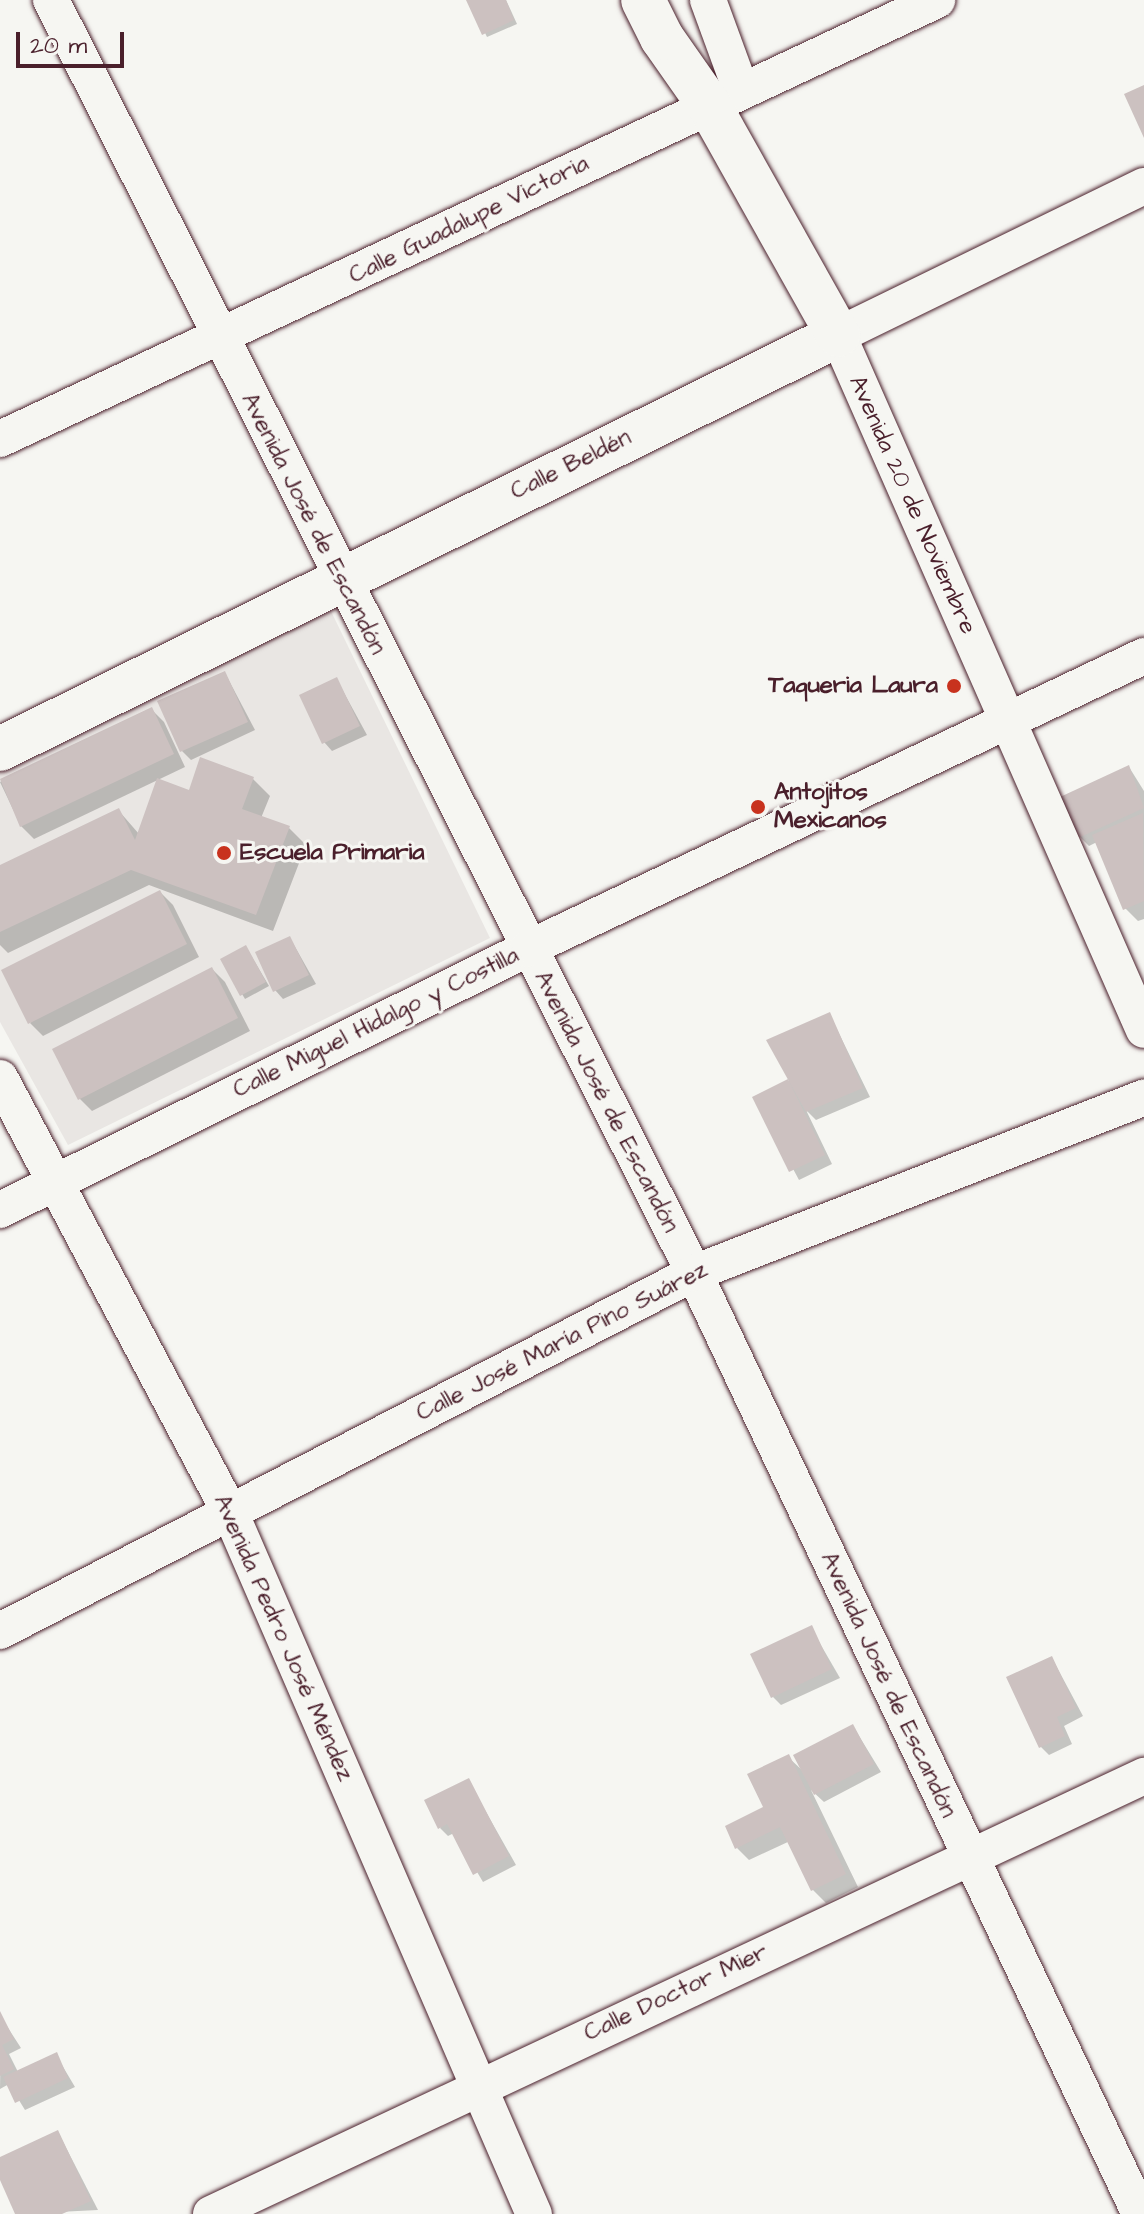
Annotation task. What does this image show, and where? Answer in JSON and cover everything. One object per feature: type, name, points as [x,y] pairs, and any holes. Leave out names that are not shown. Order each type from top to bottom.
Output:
[{"type":"main road","name":"Avenida 20 de Noviembre","points":[[643,0],[662,38],[725,97],[838,335]]},
{"type":"main road","name":"Calle Beldén","points":[[0,749],[838,335]]},
{"type":"street","name":"Avenida José de Escandón","points":[[51,0],[527,949],[694,1273],[1140,2214]]},
{"type":"street","points":[[662,38],[693,0]]},
{"type":"street","points":[[708,0],[725,97]]},
{"type":"street","name":"Calle Guadalupe Victoria","points":[[0,439],[937,0]]},
{"type":"street","name":"Calle Beldén","points":[[838,335],[1144,186]]},
{"type":"street","name":"Avenida 20 de Noviembre","points":[[838,335],[1144,1030]]},
{"type":"street","name":"Calle Miguel Hidalgo y Costilla","points":[[0,1210],[527,949],[1008,724],[1144,656]]},
{"type":"street","name":"Avenida Pedro José Méndez","points":[[0,1078],[230,1512],[534,2214]]},
{"type":"street","name":"Calle José María Pino Suárez","points":[[0,1631],[694,1273],[1144,1098]]},
{"type":"street","name":"Calle Doctor Mier","points":[[211,2214],[477,2085],[1144,1776]]},
{"type":"shaded area","name":"Escuela Primaria","points":[[327,603],[490,938],[68,1145],[0,1022],[0,769]]},
{"type":"building","points":[[466,0],[506,0],[514,20],[482,35]]},
{"type":"building","points":[[1144,85],[1144,138],[1124,94]]},
{"type":"building","points":[[225,671],[248,722],[180,752],[157,701]]},
{"type":"building","points":[[337,677],[360,726],[322,744],[299,695]]},
{"type":"building","points":[[152,707],[174,754],[20,827],[0,779]]},
{"type":"building","points":[[200,757],[254,777],[242,809],[290,826],[256,915],[131,870],[0,932],[0,865],[119,808],[135,840],[157,778],[189,790]]},
{"type":"building","points":[[1129,765],[1144,808],[1078,838],[1060,797]]},
{"type":"building","points":[[1143,813],[1144,901],[1123,910],[1092,835]]},
{"type":"building","points":[[160,890],[187,944],[28,1024],[1,970]]},
{"type":"building","points":[[290,936],[309,975],[273,992],[255,952]]},
{"type":"building","points":[[246,945],[266,982],[240,996],[220,959]]},
{"type":"building","points":[[212,967],[238,1018],[78,1100],[52,1049]]},
{"type":"building","points":[[830,1012],[863,1088],[806,1112],[766,1040]]},
{"type":"building","points":[[788,1079],[825,1155],[789,1172],[752,1097]]},
{"type":"building","points":[[812,1625],[832,1669],[771,1698],[750,1654]]},
{"type":"building","points":[[1052,1656],[1076,1708],[1057,1717],[1065,1736],[1039,1748],[1006,1677]]},
{"type":"building","points":[[853,1724],[874,1764],[814,1795],[793,1755]]},
{"type":"building","points":[[789,1754],[846,1874],[811,1891],[780,1827],[735,1849],[725,1826],[763,1807],[747,1774]]},
{"type":"building","points":[[469,1778],[509,1856],[473,1875],[447,1824],[438,1829],[424,1800]]},
{"type":"building","points":[[0,2011],[14,2039],[2,2045],[14,2069],[0,2076]]},
{"type":"building","points":[[57,2052],[68,2078],[15,2103],[3,2077]]},
{"type":"building","points":[[58,2130],[91,2201],[62,2214],[15,2214],[0,2180],[0,2157]]},
{"type":"place","name":"Taqueria Laura","points":[[954,686]]},
{"type":"place","name":"Antojitos Mexicanos","points":[[758,807]]},
{"type":"place","name":"Escuela Primaria","points":[[224,853]]}]
